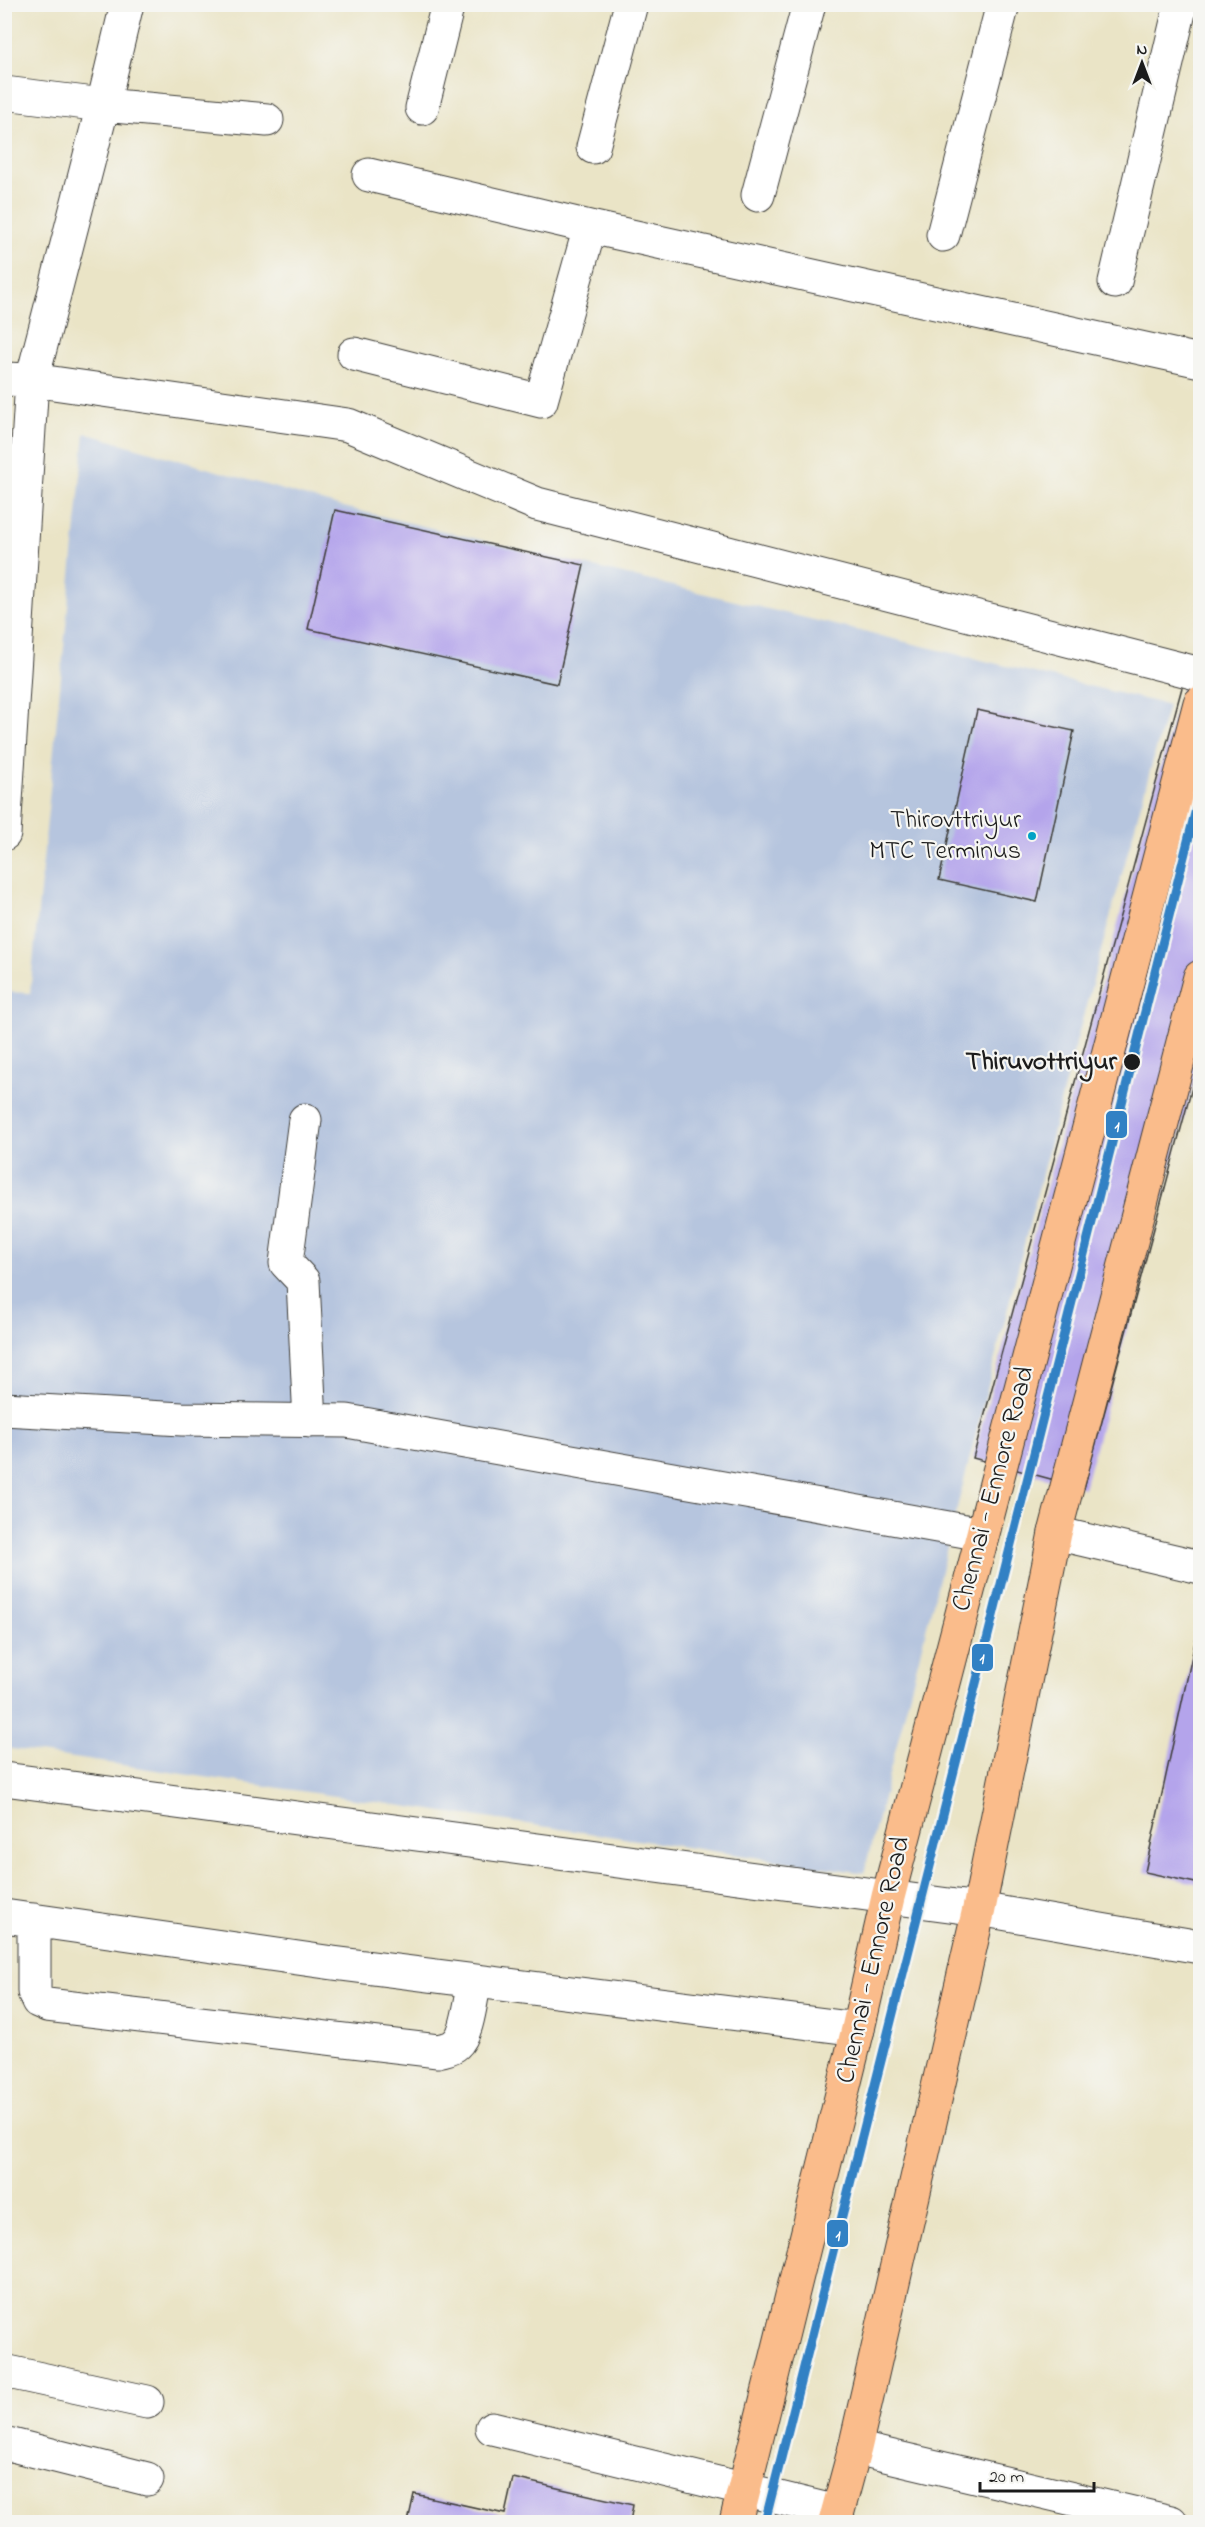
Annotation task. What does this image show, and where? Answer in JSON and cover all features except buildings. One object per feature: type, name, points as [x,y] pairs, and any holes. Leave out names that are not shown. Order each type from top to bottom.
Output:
[{"type":"main road","name":"Chennai - Ennore Road","points":[[736,2523],[858,2029],[888,1897],[1200,702]]},
{"type":"main road","points":[[836,2517],[855,2448],[979,1909],[1055,1533],[1200,978]]},
{"type":"street","points":[[4,834],[18,380],[103,105],[127,4]]},
{"type":"street","points":[[422,108],[448,4]]},
{"type":"street","points":[[593,147],[631,4]]},
{"type":"street","points":[[758,195],[809,4]]},
{"type":"street","points":[[943,235],[1004,4]]},
{"type":"street","points":[[1115,282],[1182,4]]},
{"type":"street","points":[[4,93],[103,105],[267,120]]},
{"type":"street","points":[[369,175],[590,227],[1200,361]]},
{"type":"street","points":[[354,354],[541,401],[590,227]]},
{"type":"street","points":[[18,380],[348,425],[537,504],[1200,674]]},
{"type":"street","points":[[305,1120],[286,1263],[303,1281],[309,1421]]},
{"type":"street","points":[[4,1409],[182,1419],[347,1421],[982,1534]]},
{"type":"street","points":[[1055,1533],[1200,1567]]},
{"type":"street","points":[[4,1779],[979,1909],[1200,1947]]},
{"type":"street","points":[[475,1981],[464,2031],[458,2043],[438,2051],[48,2005],[38,2001],[34,1992],[20,1918],[333,1963],[858,2029]]},
{"type":"street","points":[[4,2371],[147,2402]]},
{"type":"street","points":[[492,2428],[744,2490],[836,2517]]},
{"type":"street","points":[[4,2443],[147,2479]]},
{"type":"street","points":[[855,2448],[1171,2523]]},
{"type":"shaded area","points":[[85,433],[335,505],[1168,705],[1068,1072],[864,1873],[5,1748],[5,992],[30,993]]},
{"type":"transit line","name":"1","points":[[765,2522],[1200,793]]},
{"type":"place","name":"Thirovttriyur MTC Terminus","points":[[1032,836]]},
{"type":"place","name":"Thiruvottriyur","points":[[1132,1062]]}]
